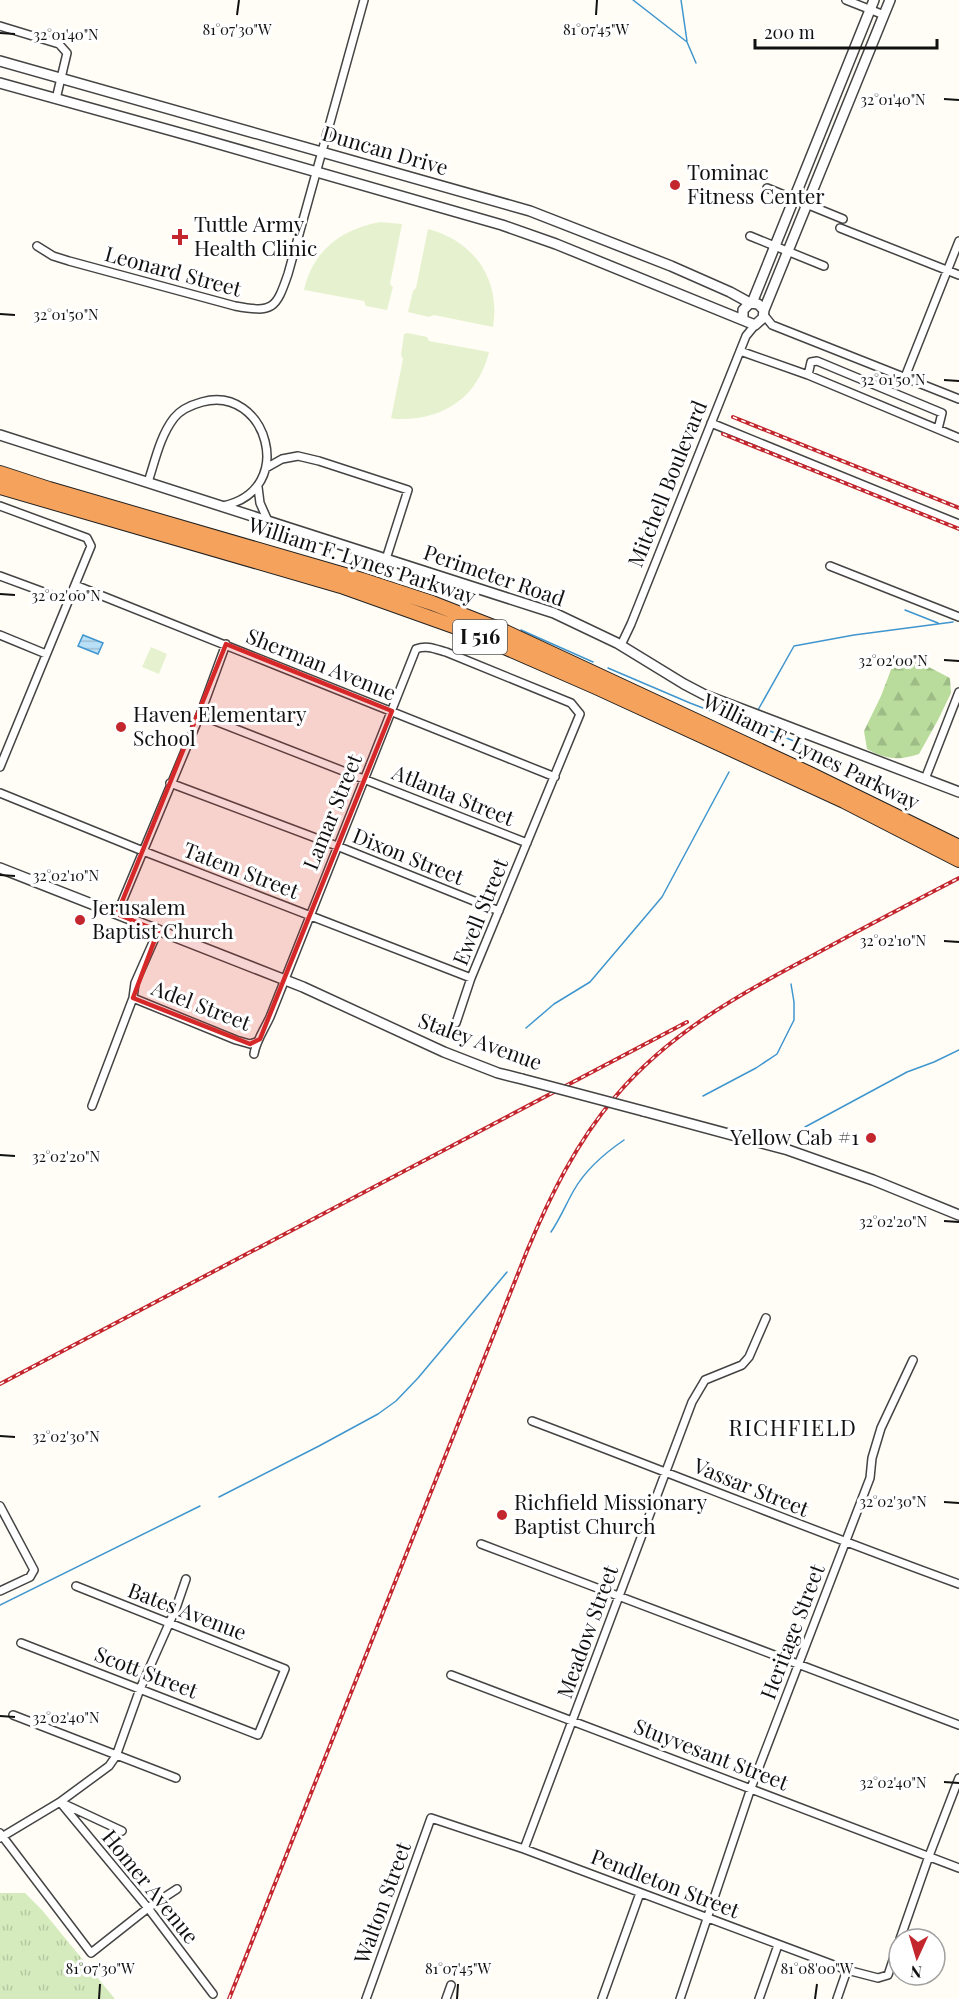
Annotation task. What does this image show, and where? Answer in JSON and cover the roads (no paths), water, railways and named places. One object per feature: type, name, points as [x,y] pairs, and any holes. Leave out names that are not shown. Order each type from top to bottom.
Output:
[{"type":"highway","name":"William F. Lynes Parkway","points":[[0,473],[362,580],[432,603],[501,630],[624,686],[956,845]]},
{"type":"highway","name":"William F. Lynes Parkway","points":[[0,487],[341,586],[458,628],[596,687],[844,801],[959,860]]},
{"type":"street","name":"Leonard Street","points":[[37,246],[53,256],[69,261],[254,310],[270,307],[277,302],[288,274],[364,0]]},
{"type":"street","points":[[846,0],[872,5],[884,15]]},
{"type":"street","points":[[756,325],[764,313],[890,0]]},
{"type":"street","points":[[872,5],[757,290],[751,303],[743,310],[743,320],[756,325],[772,326],[959,399]]},
{"type":"street","points":[[0,26],[58,45],[67,53],[56,99]]},
{"type":"street","name":"Duncan Drive","points":[[0,61],[530,211],[671,266],[751,303]]},
{"type":"street","name":"Duncan Drive","points":[[0,83],[502,225],[567,248],[743,320]]},
{"type":"street","points":[[817,144],[829,150]]},
{"type":"street","points":[[768,188],[843,219]]},
{"type":"street","points":[[548,241],[556,222]]},
{"type":"street","points":[[840,228],[959,275]]},
{"type":"street","points":[[567,248],[575,229]]},
{"type":"street","points":[[750,236],[824,266]]},
{"type":"street","points":[[905,377],[959,241]]},
{"type":"street","points":[[735,294],[751,294],[757,290]]},
{"type":"street","points":[[751,303],[758,304],[772,326]]},
{"type":"street","name":"Mitchell Boulevard","points":[[743,320],[746,336]]},
{"type":"street","name":"Mitchell Boulevard","points":[[621,645],[746,336],[756,325]]},
{"type":"street","points":[[740,351],[808,375],[959,438]]},
{"type":"street","points":[[808,375],[811,362],[817,362],[942,413],[938,429]]},
{"type":"street","points":[[148,482],[162,440],[176,416],[185,408],[207,401],[229,403],[249,413],[262,432],[266,445],[266,468],[258,487],[260,503],[270,523]]},
{"type":"street","points":[[711,423],[959,524]]},
{"type":"street","name":"Perimeter Road","points":[[0,435],[554,614],[621,645],[705,695],[959,792]]},
{"type":"street","points":[[266,468],[282,459],[298,456],[408,490],[386,559]]},
{"type":"street","points":[[221,506],[235,502],[258,487]]},
{"type":"street","points":[[0,506],[87,538],[91,546],[0,767]]},
{"type":"street","points":[[830,566],[959,617]]},
{"type":"street","points":[[0,576],[68,601]]},
{"type":"street","name":"Sherman Avenue","points":[[75,585],[555,777]]},
{"type":"street","points":[[0,636],[46,654]]},
{"type":"street","points":[[117,914],[200,715],[226,644]]},
{"type":"street","name":"Lamar Street","points":[[254,1054],[256,1042],[260,1039],[416,649],[428,646],[446,652],[571,703],[580,714]]},
{"type":"street","points":[[925,779],[959,692]]},
{"type":"street","name":"Ewell Street","points":[[456,1023],[471,978],[580,714]]},
{"type":"street","name":"Atlanta Street","points":[[200,715],[527,843]]},
{"type":"street","name":"Dixon Street","points":[[170,783],[338,846],[499,911]]},
{"type":"street","name":"Tatem Street","points":[[0,793],[471,978]]},
{"type":"street","name":"Staley Avenue","points":[[0,868],[284,980],[444,1052],[498,1073],[788,1150],[873,1180],[959,1215]]},
{"type":"street","points":[[92,1107],[134,998],[135,983],[158,931]]},
{"type":"street","name":"Adel Street","points":[[134,998],[236,1040],[250,1044],[256,1042]]},
{"type":"street","name":"Meadow Street","points":[[524,1849],[692,1402],[705,1380],[742,1365],[749,1358],[766,1318]]},
{"type":"street","name":"Heritage Street","points":[[680,1999],[751,1788],[870,1478],[881,1428],[913,1360]]},
{"type":"street","name":"Vassar Street","points":[[532,1422],[959,1584]]},
{"type":"street","points":[[0,1506],[34,1570],[30,1577],[0,1591]]},
{"type":"street","points":[[482,1545],[959,1725]]},
{"type":"street","points":[[177,1888],[91,1953],[1,1836],[60,1802],[109,1766],[116,1756],[140,1689],[186,1579]]},
{"type":"street","name":"Bates Avenue","points":[[76,1586],[285,1669],[258,1735]]},
{"type":"street","name":"Scott Street","points":[[21,1643],[258,1735]]},
{"type":"street","name":"Stuyvesant Street","points":[[451,1675],[959,1868]]},
{"type":"street","points":[[13,1715],[176,1778]]},
{"type":"street","points":[[903,1927],[928,1856],[959,1778]]},
{"type":"street","points":[[60,1802],[122,1831]]},
{"type":"street","name":"Homer Avenue","points":[[60,1802],[148,1908],[213,1994]]},
{"type":"street","name":"Pendleton Street","points":[[430,1818],[524,1849],[847,1970],[878,1978],[887,1975]]},
{"type":"street","name":"Walton Street","points":[[366,1999],[430,1818]]},
{"type":"street","points":[[602,1999],[640,1893]]},
{"type":"street","points":[[759,1999],[778,1945]]},
{"type":"street","points":[[837,1999],[847,1970]]},
{"type":"street","points":[[446,1999],[451,1985]]},
{"type":"water","points":[[83,635],[103,643],[98,654],[78,646]]},
{"type":"waterway","points":[[633,0],[687,42],[696,63]]},
{"type":"waterway","points":[[681,0],[687,41]]},
{"type":"waterway","points":[[905,610],[938,623]]},
{"type":"waterway","points":[[758,710],[794,646],[854,635],[953,622]]},
{"type":"waterway","points":[[521,630],[593,662]]},
{"type":"waterway","points":[[608,668],[690,703],[751,723],[834,758]]},
{"type":"waterway","points":[[526,1028],[554,1004],[590,982],[662,897],[729,772]]},
{"type":"waterway","points":[[703,1096],[756,1068],[777,1054],[794,1020],[791,984]]},
{"type":"waterway","points":[[805,1127],[907,1072],[959,1050]]},
{"type":"waterway","points":[[551,1232],[584,1175],[624,1140]]},
{"type":"waterway","points":[[219,1497],[319,1446],[378,1414],[396,1401],[507,1272]]},
{"type":"waterway","points":[[0,1605],[200,1506]]},
{"type":"railway","points":[[733,417],[959,508]]},
{"type":"railway","points":[[723,434],[959,529]]},
{"type":"railway","points":[[229,1999],[527,1251],[545,1210],[576,1151],[615,1097],[636,1074],[681,1035],[731,1001],[783,971],[959,878]]},
{"type":"railway","points":[[0,1384],[687,1022]]},
{"type":"place","name":"Tominac Fitness Center","points":[[675,185]]},
{"type":"place","name":"Tuttle Army Health Clinic","points":[[180,237]]},
{"type":"place","name":"Haven Elementary School","points":[[121,727]]},
{"type":"place","name":"Jerusalem Baptist Church","points":[[80,920]]},
{"type":"place","name":"Yellow Cab #1","points":[[871,1138]]},
{"type":"place","name":"Richfield Missionary Baptist Church","points":[[502,1515]]},
{"type":"district","name":"RICHFIELD","points":[[793,1428]]}]
